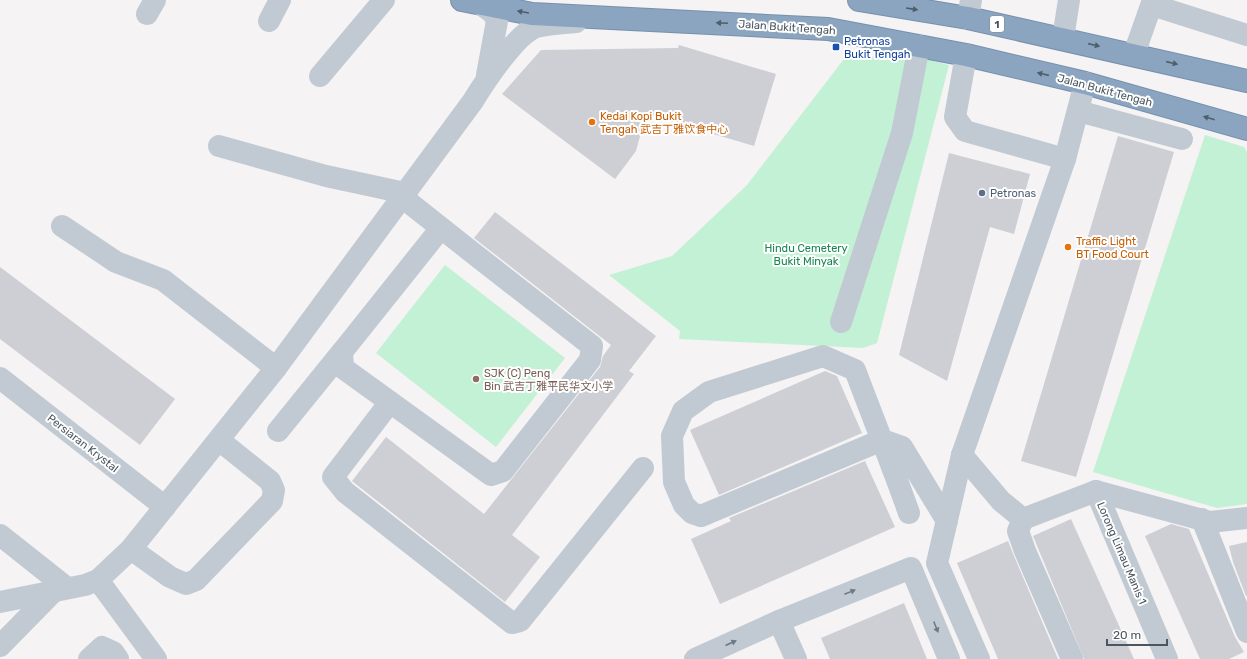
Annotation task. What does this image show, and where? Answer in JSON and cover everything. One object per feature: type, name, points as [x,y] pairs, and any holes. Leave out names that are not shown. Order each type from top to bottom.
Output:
[{"type":"highway","name":"1","points":[[859,0],[970,9],[1063,38],[1247,81]]},
{"type":"highway","name":"Jalan Bukit Tengah","points":[[472,2],[532,14],[611,16],[828,29],[966,55],[1085,84],[1247,129]]},
{"type":"street","points":[[270,21],[280,0]]},
{"type":"street","points":[[320,76],[384,0]]},
{"type":"street","points":[[1063,38],[1069,0]]},
{"type":"street","points":[[472,2],[493,13],[497,21],[485,82]]},
{"type":"street","points":[[1134,54],[1153,2],[1247,35]]},
{"type":"street","points":[[0,602],[98,580],[131,549],[276,368],[514,44],[524,34],[536,27],[611,16]]},
{"type":"street","points":[[841,322],[902,133],[919,46]]},
{"type":"street","points":[[966,55],[955,117],[960,126],[965,131],[1065,159]]},
{"type":"street","points":[[979,659],[937,563],[962,455],[1065,159],[1085,84]]},
{"type":"street","points":[[1078,111],[1182,139]]},
{"type":"street","points":[[219,146],[326,176],[404,195],[441,228],[592,346],[590,360],[503,471],[491,475],[343,368],[342,352]]},
{"type":"street","points":[[62,226],[116,262],[163,280],[276,368]]},
{"type":"street","points":[[278,432],[441,228]]},
{"type":"street","points":[[909,513],[882,440],[855,370],[824,356],[709,392],[683,411],[672,436],[674,482],[684,506],[692,513],[701,516],[882,440],[902,447],[947,521]]},
{"type":"street","name":"Persiaran Krystal","points":[[0,378],[165,507]]},
{"type":"street","points":[[390,402],[333,477],[345,492],[512,623],[520,621],[643,468]]},
{"type":"street","points":[[131,549],[170,577],[186,584],[196,580],[272,501],[274,490],[270,481],[218,440]]},
{"type":"street","points":[[962,455],[1001,501],[1023,519]]},
{"type":"street","points":[[1072,659],[1025,551],[1018,531],[1023,519],[1096,491],[1210,522],[1247,518]]},
{"type":"street","name":"Lorong Limau Manis 1","points":[[1096,491],[1167,659]]},
{"type":"street","points":[[1202,519],[1247,632]]},
{"type":"street","points":[[0,535],[61,589]]},
{"type":"street","points":[[695,659],[779,621],[912,568],[949,659]]},
{"type":"street","points":[[98,580],[156,659]]},
{"type":"street","points":[[0,646],[61,589]]},
{"type":"street","points":[[779,621],[796,659]]},
{"type":"street","points":[[89,659],[102,648],[113,652],[118,659]]},
{"type":"green space","name":"Hindu Cemetery Bukit Minyak","points":[[904,54],[949,65],[877,343],[863,348],[679,339],[680,331],[609,275],[672,256],[747,185],[844,59]]},
{"type":"green space","points":[[1205,135],[1244,147],[1247,152],[1247,504],[1217,508],[1093,472]]},
{"type":"green space","points":[[445,265],[565,358],[496,447],[376,353]]},
{"type":"building","points":[[679,45],[776,74],[754,146],[646,114],[636,151],[615,179],[502,94],[541,50],[678,48]]},
{"type":"building","points":[[1118,136],[1174,152],[1076,477],[1021,461]]},
{"type":"building","points":[[949,153],[1030,174],[1014,234],[990,227],[947,381],[899,355]]},
{"type":"building","points":[[495,212],[656,336],[629,371],[634,374],[512,535],[540,557],[505,602],[352,481],[386,437],[484,514],[600,367],[603,356],[611,345],[474,238]]},
{"type":"building","points":[[0,267],[175,399],[140,445],[0,339]]},
{"type":"building","points":[[825,371],[837,376],[862,433],[719,495],[690,430]]},
{"type":"building","points":[[865,461],[895,527],[720,604],[691,539],[731,521],[729,518]]},
{"type":"building","points":[[1071,519],[1134,659],[1084,659],[1033,536]]},
{"type":"building","points":[[1171,524],[1189,529],[1235,637],[1244,652],[1229,659],[1200,659],[1145,536]]},
{"type":"building","points":[[1008,541],[1058,659],[998,659],[957,563]]},
{"type":"building","points":[[1247,542],[1246,596],[1233,562],[1229,546]]},
{"type":"building","points":[[904,603],[927,659],[830,659],[821,638]]},
{"type":"place","name":"Petronas Bukit Tengah","points":[[836,47]]},
{"type":"place","name":"Kedai Kopi Bukit Tengah 武吉丁雅饮食中心","points":[[592,122]]},
{"type":"place","name":"Petronas","points":[[982,193]]},
{"type":"place","name":"Traffic Light BT Food Court","points":[[1068,247]]},
{"type":"place","name":"SJK (C) Peng Bin 武吉丁雅平民华文小学","points":[[476,379]]}]
